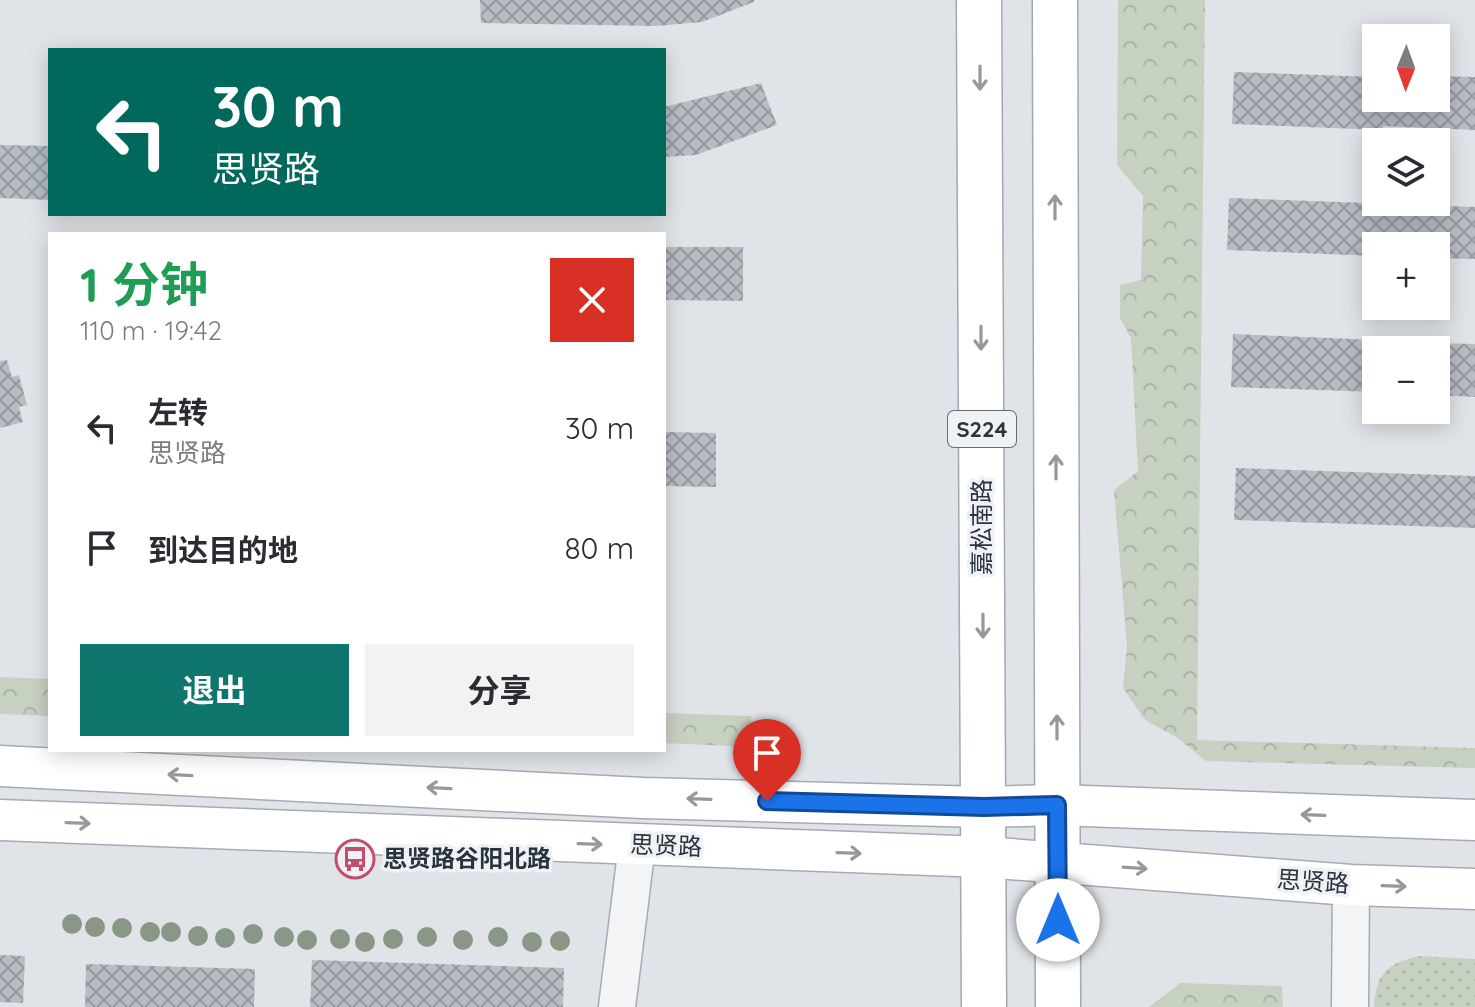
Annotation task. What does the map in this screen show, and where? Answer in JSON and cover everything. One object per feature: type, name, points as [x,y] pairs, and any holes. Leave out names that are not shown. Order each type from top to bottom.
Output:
[{"type":"main road","name":"嘉松南路","points":[[979,0],[984,1007]]},
{"type":"main road","points":[[1055,0],[1058,1007]]},
{"type":"main road","name":"思贤路","points":[[0,766],[643,798],[984,807],[1057,805],[1475,820]]},
{"type":"main road","name":"思贤路","points":[[0,820],[984,857],[1351,885],[1475,889]]},
{"type":"street","points":[[617,1007],[637,845]]},
{"type":"street","points":[[1350,1007],[1351,885]]},
{"type":"green space","points":[[1118,0],[1205,0],[1197,740],[1475,748],[1475,768],[1206,761],[1176,737],[1145,720],[1123,688],[1127,646],[1114,490],[1138,471],[1131,338],[1120,318],[1120,285],[1141,280],[1143,196],[1117,165]]},
{"type":"green space","points":[[0,677],[48,679],[48,716],[0,714]]},
{"type":"green space","points":[[666,713],[751,716],[753,747],[666,743]]},
{"type":"green space","points":[[1420,956],[1475,959],[1475,1007],[1374,1007],[1378,985],[1386,971],[1400,962]]},
{"type":"green space","points":[[1180,983],[1282,986],[1283,1007],[1149,1007]]},
{"type":"building","points":[[480,0],[754,2],[702,22],[656,26],[481,23]]},
{"type":"building","points":[[1234,72],[1362,77],[1362,112],[1450,112],[1450,76],[1475,77],[1475,130],[1232,124]]},
{"type":"building","points":[[761,83],[777,125],[696,155],[666,157],[666,107]]},
{"type":"building","points":[[0,145],[48,146],[48,200],[0,198]]},
{"type":"building","points":[[1229,198],[1362,203],[1362,216],[1450,216],[1450,206],[1475,207],[1475,259],[1450,258],[1450,232],[1362,232],[1362,255],[1227,250]]},
{"type":"building","points":[[666,247],[743,247],[743,301],[666,300]]},
{"type":"building","points":[[1233,334],[1362,339],[1362,392],[1231,387]]},
{"type":"building","points":[[1450,343],[1475,344],[1475,397],[1450,396]]},
{"type":"building","points":[[7,360],[12,377],[19,375],[27,405],[19,407],[23,422],[0,428],[0,361]]},
{"type":"building","points":[[666,432],[716,433],[716,487],[666,486]]},
{"type":"building","points":[[1236,468],[1475,476],[1475,528],[1234,520]]},
{"type":"building","points":[[0,955],[25,956],[23,1003],[0,1002]]},
{"type":"building","points":[[312,960],[564,968],[563,1007],[310,1007]]},
{"type":"building","points":[[86,964],[255,969],[254,1007],[85,1007]]},
{"type":"place","name":"思贤路谷阳北路","points":[[355,859]]},
{"type":"route","points":[[767,801],[984,807],[1057,805],[1058,920]]}]
